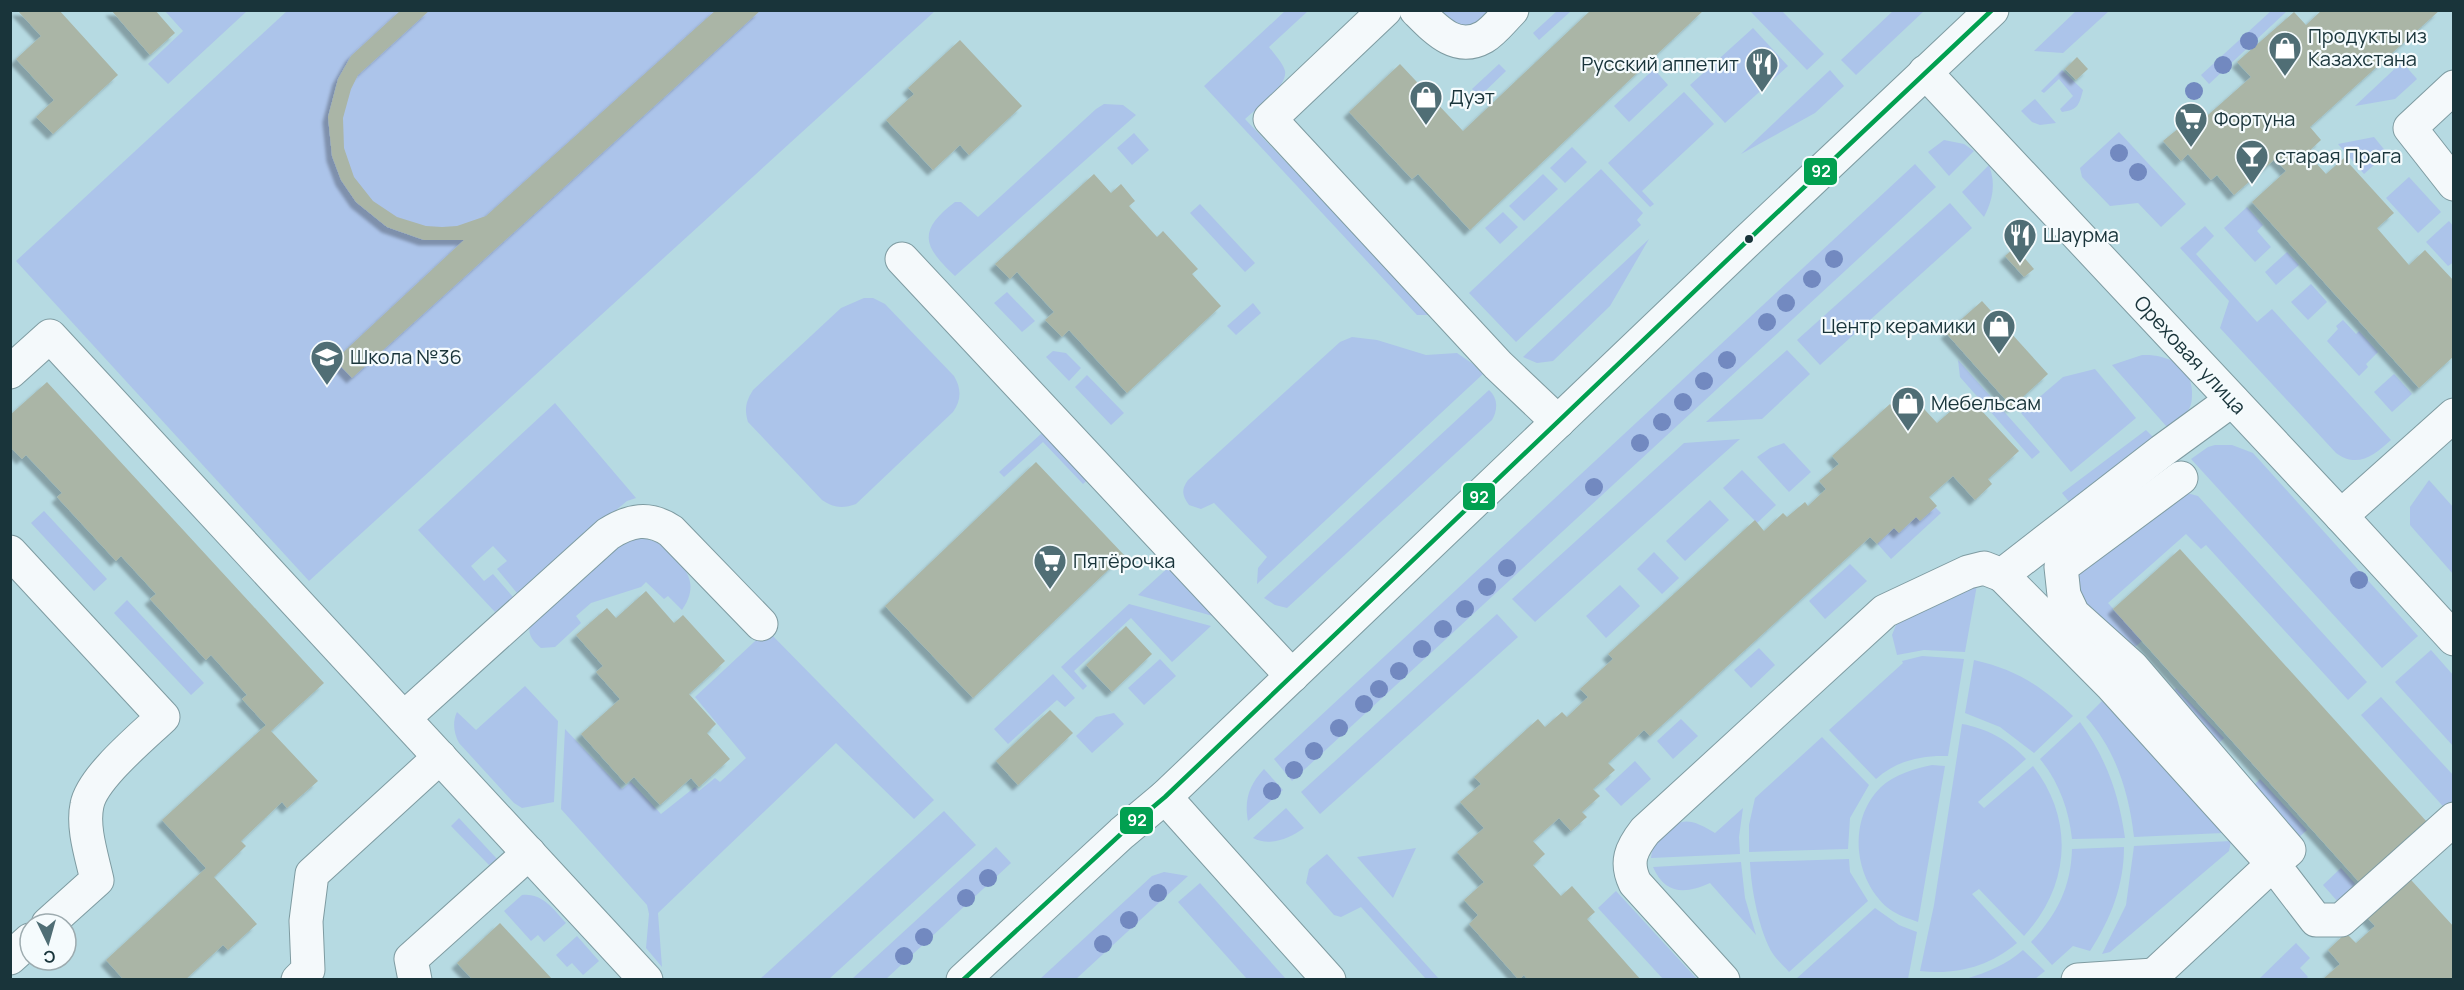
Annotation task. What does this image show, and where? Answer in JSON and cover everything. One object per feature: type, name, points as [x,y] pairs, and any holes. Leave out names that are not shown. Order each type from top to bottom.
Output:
[{"type":"main road","points":[[1385,10],[1270,119],[1498,365],[1558,422]]},
{"type":"main road","points":[[1416,10],[1437,32],[1460,43],[1485,36],[1512,10]]},
{"type":"main road","points":[[963,980],[1122,833],[1166,796],[1992,10]]},
{"type":"main road","name":"Ореховая улица","points":[[1925,72],[2454,639]]},
{"type":"main road","points":[[2454,87],[2410,128],[2454,184]]},
{"type":"main road","points":[[902,259],[1292,676]]},
{"type":"main road","points":[[10,372],[50,336],[646,980]]},
{"type":"main road","points":[[2002,575],[2232,400]]},
{"type":"main road","points":[[2341,516],[2454,415]]},
{"type":"main road","points":[[2078,980],[2156,977],[2289,850],[2132,667],[2073,614],[2064,595],[2061,567],[2181,478]]},
{"type":"main road","points":[[404,718],[608,534],[623,524],[634,521],[652,521],[671,531],[761,624]]},
{"type":"main road","points":[[10,552],[163,717],[95,785],[87,805],[87,827],[97,880],[61,912]]},
{"type":"main road","points":[[1723,980],[1635,883],[1628,863],[1633,846],[1645,831],[1885,611],[1968,572],[1984,568],[2002,575],[2112,686],[2273,864],[2316,920],[2341,920],[2454,819]]},
{"type":"main road","points":[[298,980],[308,970],[306,921],[312,874],[440,757]]},
{"type":"main road","points":[[1166,796],[1329,980]]},
{"type":"main road","points":[[415,980],[411,959],[529,854]]},
{"type":"shaded area","points":[[1752,10],[1782,11],[1824,54],[1807,70],[1751,12]]},
{"type":"shaded area","points":[[1894,10],[1924,11],[1856,75],[1841,60]]},
{"type":"shaded area","points":[[165,11],[247,11],[168,84],[148,64],[183,31]]},
{"type":"shaded area","name":"Школа №36","points":[[287,11],[935,11],[309,581],[16,261]]},
{"type":"shaded area","points":[[1285,11],[1308,11],[1269,47],[1282,65],[1285,77],[1276,91],[1245,119],[1431,315],[1417,315],[1204,86]]},
{"type":"shaded area","points":[[1435,11],[1496,11],[1478,23],[1465,28],[1453,24]]},
{"type":"shaded area","points":[[1557,11],[1571,11],[1539,40],[1533,33]]},
{"type":"shaded area","points":[[2076,11],[2109,11],[2063,53],[2034,51]]},
{"type":"shaded area","points":[[2271,11],[2287,11],[2209,84],[2201,75]]},
{"type":"shaded area","points":[[1753,28],[1788,66],[1725,123],[1690,85]]},
{"type":"shaded area","points":[[2402,62],[2417,79],[2395,99],[2355,106]]},
{"type":"shaded area","points":[[1499,64],[1506,71],[1479,97],[1472,89]]},
{"type":"shaded area","points":[[1654,69],[1668,85],[1629,122],[1614,106]]},
{"type":"shaded area","points":[[1830,70],[1844,86],[1815,113],[1741,154]]},
{"type":"shaded area","points":[[2062,70],[2083,90],[2077,106],[2062,112],[2060,109],[2073,96],[2059,79],[2044,93],[2041,91]]},
{"type":"shaded area","points":[[1684,92],[1714,124],[1642,191],[1654,204],[1650,207],[1608,163]]},
{"type":"shaded area","points":[[2035,99],[2056,123],[2040,125],[2032,122],[2021,111]]},
{"type":"shaded area","points":[[1104,104],[1123,105],[1136,115],[955,276],[936,256],[931,247],[930,230],[934,222],[955,202],[961,202],[978,217]]},
{"type":"shaded area","points":[[2119,132],[2186,204],[2161,227],[2138,203],[2110,206],[2082,177],[2080,168]]},
{"type":"shaded area","points":[[1134,133],[1149,150],[1132,165],[1117,148]]},
{"type":"shaded area","points":[[2374,137],[2387,153],[2364,174],[2338,144]]},
{"type":"shaded area","points":[[1944,140],[1964,144],[1974,151],[1949,176],[1928,152]]},
{"type":"shaded area","points":[[1572,147],[1587,162],[1565,183],[1550,168]]},
{"type":"shaded area","points":[[1915,164],[1936,187],[1292,781],[1274,759]]},
{"type":"shaded area","points":[[1989,165],[1992,191],[1990,204],[1984,217],[1962,192]]},
{"type":"shaded area","points":[[1601,169],[1643,213],[1637,220],[1641,225],[1516,342],[1469,293]]},
{"type":"shaded area","points":[[1543,174],[1558,189],[1524,221],[1509,206]]},
{"type":"shaded area","points":[[2409,177],[2441,212],[2418,233],[2386,198]]},
{"type":"shaded area","points":[[1950,203],[1972,228],[1820,365],[1797,340]]},
{"type":"shaded area","points":[[1200,204],[1255,263],[1245,272],[1190,213]]},
{"type":"shaded area","points":[[2247,207],[2263,225],[2257,231],[2271,247],[2255,262],[2224,228]]},
{"type":"shaded area","points":[[1503,212],[1518,227],[1500,244],[1485,228]]},
{"type":"shaded area","points":[[2449,221],[2453,226],[2454,262],[2448,266],[2426,242]]},
{"type":"shaded area","points":[[2205,226],[2214,236],[2196,254],[2257,322],[2272,309],[2391,440],[2378,451],[2359,460],[2344,458],[2336,453],[2220,328],[2229,301],[2180,248]]},
{"type":"shaded area","points":[[1649,239],[1610,306],[1553,361],[1537,363],[1523,357]]},
{"type":"shaded area","points":[[2287,252],[2299,265],[2276,285],[2265,272]]},
{"type":"shaded area","points":[[2311,284],[2327,302],[2308,320],[2291,302]]},
{"type":"shaded area","points":[[1007,292],[1035,321],[1022,332],[994,303]]},
{"type":"shaded area","points":[[864,298],[873,298],[885,304],[954,376],[959,389],[959,398],[953,412],[856,504],[838,507],[822,500],[748,422],[746,405],[753,390],[841,308]]},
{"type":"shaded area","points":[[1253,303],[1261,313],[1236,335],[1227,326]]},
{"type":"shaded area","points":[[2343,320],[2356,334],[2359,331],[2378,352],[2366,364],[2368,367],[2359,376],[2327,341],[2338,329],[2336,326]]},
{"type":"shaded area","points":[[1352,337],[1377,340],[1426,355],[1457,353],[1483,374],[1257,584],[1258,568],[1267,557],[1214,503],[1201,509],[1189,505],[1184,495],[1184,487],[1188,480],[1340,342]]},
{"type":"shaded area","points":[[1787,350],[1810,374],[1762,419],[1706,422]]},
{"type":"shaded area","points":[[1053,351],[1066,353],[1081,368],[1069,381],[1046,357]]},
{"type":"shaded area","points":[[2142,355],[2159,356],[2175,362],[2182,367],[2191,382],[2192,398],[2189,409],[2167,427],[2112,365]]},
{"type":"shaded area","points":[[1958,360],[2040,452],[2032,459],[1960,377]]},
{"type":"shaded area","points":[[2095,369],[2136,418],[2071,472],[2021,413],[2063,377]]},
{"type":"shaded area","points":[[2394,374],[2412,394],[2392,412],[2374,392]]},
{"type":"shaded area","points":[[1087,375],[1124,413],[1111,425],[1075,387]]},
{"type":"shaded area","points":[[1489,390],[1496,404],[1492,420],[1287,608],[1275,605],[1264,598]]},
{"type":"shaded area","points":[[555,403],[636,498],[627,501],[517,593],[497,569],[507,561],[493,546],[471,566],[484,581],[493,574],[513,597],[495,612],[418,530]]},
{"type":"shaded area","points":[[2146,430],[2154,438],[2070,503],[2062,493]]},
{"type":"shaded area","points":[[1042,433],[1047,434],[1095,473],[1083,484],[1043,442],[1004,477],[999,472]]},
{"type":"shaded area","points":[[1740,439],[1535,622],[1512,599],[1684,443]]},
{"type":"shaded area","points":[[1784,443],[1811,472],[1789,492],[1757,457],[1770,448]]},
{"type":"shaded area","points":[[2215,445],[2232,445],[2253,453],[2418,636],[2382,668],[2191,459]]},
{"type":"shaded area","points":[[1742,470],[1776,505],[1757,523],[1723,488]]},
{"type":"shaded area","points":[[2429,480],[2453,507],[2453,574],[2410,525],[2410,507]]},
{"type":"shaded area","points":[[2183,492],[2198,496],[2367,682],[2348,700],[2206,545],[2201,549],[2186,534],[2108,603],[2142,641],[2128,653],[2089,610],[2079,593],[2075,563]]},
{"type":"shaded area","points":[[1924,496],[1941,513],[1891,559],[1875,541]]},
{"type":"shaded area","points":[[1710,500],[1729,520],[1685,561],[1666,541]]},
{"type":"shaded area","points":[[44,511],[107,579],[94,591],[31,523]]},
{"type":"shaded area","points":[[640,538],[651,540],[664,547],[686,571],[690,589],[682,610],[668,596],[664,599],[646,582],[641,587],[591,603],[576,616],[581,623],[555,647],[541,648],[538,646],[530,635],[530,625],[621,542]]},
{"type":"shaded area","points":[[1654,552],[1679,578],[1662,594],[1637,569]]},
{"type":"shaded area","points":[[1850,564],[1867,581],[1825,619],[1809,601]]},
{"type":"shaded area","points":[[1170,566],[1220,618],[1138,595]]},
{"type":"shaded area","points":[[1620,585],[1640,606],[1606,638],[1586,616]]},
{"type":"shaded area","points":[[1977,585],[1965,652],[1924,650],[1897,655],[1892,635],[1898,620]]},
{"type":"shaded area","points":[[127,600],[204,683],[191,695],[114,613]]},
{"type":"shaded area","points":[[1129,604],[1211,626],[1172,662],[1131,618],[1074,671],[1087,686],[1083,690],[1061,667]]},
{"type":"shaded area","points":[[1497,614],[1518,637],[1320,814],[1301,792]]},
{"type":"shaded area","points":[[767,630],[934,800],[914,819],[836,743],[658,913],[662,967],[646,948],[649,914],[647,905],[561,809],[565,729],[622,789],[631,782],[661,814],[695,787],[699,791],[715,778],[720,782],[746,758],[695,697]]},
{"type":"shaded area","points":[[1759,648],[1775,665],[1751,688],[1734,670]]},
{"type":"shaded area","points":[[2431,650],[2453,675],[2453,746],[2395,682]]},
{"type":"shaded area","points":[[1922,656],[1964,659],[1948,756],[1909,760],[1876,779],[1829,730],[1903,663],[1902,661]]},
{"type":"shaded area","points":[[1160,659],[1176,676],[1144,705],[1128,688]]},
{"type":"shaded area","points":[[1974,660],[2028,680],[2073,716],[2034,753],[2000,727],[1965,713]]},
{"type":"shaded area","points":[[1053,674],[1075,698],[1065,707],[1057,700],[1008,744],[994,729]]},
{"type":"shaded area","points":[[525,686],[558,721],[554,802],[522,808],[514,803],[459,743],[454,724],[457,712],[476,730]]},
{"type":"shaded area","points":[[2176,688],[2224,738],[2214,748],[2166,698]]},
{"type":"shaded area","points":[[2381,697],[2453,775],[2453,809],[2449,813],[2361,715]]},
{"type":"shaded area","points":[[2102,701],[2223,833],[2134,837],[2125,788],[2113,758],[2086,717]]},
{"type":"shaded area","points":[[1114,713],[1124,724],[1092,753],[1076,736],[1096,717]]},
{"type":"shaded area","points":[[1681,719],[1698,736],[1673,759],[1657,741]]},
{"type":"shaded area","points":[[2080,722],[2097,749],[2110,777],[2119,806],[2125,838],[2072,839],[2062,797],[2053,777],[2040,759]]},
{"type":"shaded area","points":[[1962,724],[1997,736],[2013,746],[2026,759],[1978,802],[1984,808],[2033,766],[2047,787],[2056,808],[2061,830],[2062,852],[2051,896],[2039,917],[2024,936],[1979,889],[1972,894],[2017,943],[1995,958],[1972,967],[1947,972],[1920,971],[1934,905]]},
{"type":"shaded area","points":[[1822,737],[1869,785],[1850,818],[1848,849],[1749,852],[1749,825],[1755,798]]},
{"type":"shaded area","points":[[1635,761],[1651,779],[1621,806],[1605,789]]},
{"type":"shaded area","points":[[1932,765],[1945,766],[1918,922],[1891,910],[1877,896],[1862,866],[1859,832],[1870,800],[1886,782],[1912,770]]},
{"type":"shaded area","points":[[1264,769],[1283,790],[1248,821],[1249,793]]},
{"type":"shaded area","points":[[2260,779],[2307,830],[2297,839],[2250,789]]},
{"type":"shaded area","points":[[1286,808],[1304,828],[1280,840],[1266,842],[1253,838]]},
{"type":"shaded area","points":[[1743,808],[1739,837],[1740,854],[1651,858],[1657,842],[1674,825],[1680,822],[1693,822],[1715,833]]},
{"type":"shaded area","points":[[944,811],[976,845],[829,979],[760,979]]},
{"type":"shaded area","points":[[459,818],[497,859],[489,865],[451,826]]},
{"type":"shaded area","points":[[2231,841],[2229,851],[2110,952],[2102,954],[2126,905],[2134,846]]},
{"type":"shaded area","points":[[996,847],[1011,863],[886,979],[852,979]]},
{"type":"shaded area","points":[[2124,847],[2122,875],[2115,901],[2090,951],[2073,946],[2052,965],[2031,942],[2061,900],[2069,876],[2072,849]]},
{"type":"shaded area","points":[[1416,848],[1393,898],[1357,857]]},
{"type":"shaded area","points":[[1327,854],[1439,979],[1426,979],[1361,907],[1341,917],[1334,915],[1306,883],[1309,869]]},
{"type":"shaded area","points":[[1849,859],[1850,872],[1868,901],[1789,972],[1773,954],[1764,934],[1754,897],[1750,862]]},
{"type":"shaded area","points":[[1741,862],[1745,898],[1756,935],[1710,883],[1693,889],[1677,890],[1664,883],[1653,867]]},
{"type":"shaded area","points":[[2341,868],[2358,887],[2339,903],[2323,885]]},
{"type":"shaded area","points":[[1164,872],[1188,876],[1076,979],[1040,979],[1152,876]]},
{"type":"shaded area","points":[[1200,883],[1286,979],[1247,979],[1178,902]]},
{"type":"shaded area","points":[[1616,891],[1697,979],[1663,979],[1598,908]]},
{"type":"shaded area","points":[[522,895],[542,899],[566,923],[544,942],[538,935],[531,941],[504,911]]},
{"type":"shaded area","points":[[1875,908],[1899,925],[1917,932],[1908,979],[1796,979]]},
{"type":"shaded area","points":[[577,936],[599,961],[583,975],[572,963],[567,967],[556,955]]},
{"type":"shaded area","points":[[2296,943],[2310,958],[2300,968],[2308,977],[2306,979],[2259,979]]},
{"type":"shaded area","points":[[2023,950],[2045,971],[2035,979],[1966,979],[2010,960]]},
{"type":"building","points":[[17,10],[59,10],[118,75],[53,134],[36,117],[54,100],[16,59],[41,36]]},
{"type":"building","points":[[111,10],[155,10],[175,33],[150,55]]},
{"type":"building","points":[[401,10],[430,10],[358,75],[351,89],[343,118],[344,148],[354,177],[373,201],[397,217],[426,226],[442,227],[457,226],[486,216],[716,10],[761,10],[352,378],[335,360],[464,240],[424,240],[387,227],[356,202],[341,180],[332,156],[328,117],[338,79],[351,56]]},
{"type":"building","points":[[1591,10],[1704,10],[1470,230],[1418,174],[1412,179],[1349,112],[1400,64],[1463,131]]},
{"type":"building","points":[[2322,10],[2440,10],[2310,127],[2321,140],[2307,153],[2326,174],[2344,158],[2394,213],[2377,228],[2409,265],[2425,250],[2454,281],[2454,356],[2419,388],[2252,202],[2286,171],[2275,159],[2234,195],[2217,175],[2211,180],[2188,154],[2181,161],[2163,141],[2185,123],[2191,130],[2251,77],[2237,62],[2294,12],[2306,25]]},
{"type":"building","points":[[960,40],[1022,106],[969,155],[960,145],[933,170],[886,120],[914,94],[908,88]]},
{"type":"building","points":[[2077,57],[2088,69],[2076,80],[2065,69]]},
{"type":"building","points":[[1094,174],[1111,193],[1121,184],[1135,201],[1129,206],[1157,237],[1163,231],[1198,269],[1192,274],[1221,306],[1127,393],[1069,330],[1062,337],[1045,320],[1054,312],[1017,272],[1010,279],[995,264]]},
{"type":"building","points":[[2015,247],[2034,269],[2024,277],[2005,256]]},
{"type":"building","points":[[1982,301],[2048,374],[2012,407],[1946,333]]},
{"type":"building","points":[[47,382],[324,683],[271,731],[318,781],[287,808],[282,802],[241,841],[246,846],[214,877],[257,924],[228,950],[223,945],[185,980],[124,980],[106,960],[206,868],[162,820],[266,725],[242,699],[247,695],[211,655],[206,660],[150,599],[156,594],[121,556],[116,561],[57,497],[62,493],[26,455],[22,459],[10,447],[10,415]]},
{"type":"building","points":[[1968,396],[2019,451],[1988,479],[1992,484],[1975,500],[1953,476],[1929,497],[1937,506],[1920,521],[1916,517],[1899,533],[1894,528],[1877,544],[1870,537],[1650,736],[1644,730],[1608,763],[1615,770],[1593,789],[1600,796],[1582,812],[1587,817],[1571,831],[1559,818],[1533,841],[1545,854],[1533,865],[1561,896],[1572,886],[1595,912],[1587,919],[1641,980],[1528,980],[1524,975],[1519,980],[1469,924],[1478,915],[1464,900],[1484,882],[1457,852],[1484,828],[1460,802],[1481,784],[1474,777],[1538,719],[1545,727],[1562,712],[1567,717],[1588,697],[1580,689],[1613,659],[1608,654],[1755,520],[1764,531],[1783,513],[1787,517],[1805,502],[1808,506],[1826,489],[1819,481],[1839,464],[1832,456],[1890,404],[1898,413],[1914,398],[1937,423]]},
{"type":"building","points":[[1036,462],[1124,555],[973,698],[885,606]]},
{"type":"building","points":[[2180,549],[2427,822],[2360,883],[2113,609]]},
{"type":"building","points":[[646,591],[674,623],[683,615],[725,661],[689,694],[716,724],[707,733],[730,759],[699,787],[691,778],[660,805],[634,777],[626,784],[581,734],[620,699],[596,672],[603,666],[576,635],[607,608],[616,618]]},
{"type":"building","points":[[1126,626],[1152,654],[1112,692],[1086,665]]},
{"type":"building","points":[[1050,710],[1073,733],[1018,785],[996,761]]},
{"type":"building","points":[[2391,858],[2454,927],[2454,980],[2322,980],[2340,964],[2328,950],[2346,933],[2356,943],[2375,926],[2348,897]]},
{"type":"building","points":[[500,923],[553,980],[473,980],[457,963]]},
{"type":"transit line","name":"92","points":[[963,980],[1122,833],[1165,797],[1992,10]]},
{"type":"place","name":"Продукты из Казахстана","points":[[2285,77]]},
{"type":"place","name":"Русский аппетит","points":[[1762,93]]},
{"type":"place","name":"Дуэт","points":[[1426,126]]},
{"type":"place","name":"Фортуна","points":[[2191,148]]},
{"type":"place","name":"старая Прага","points":[[2252,185]]},
{"type":"place","name":"Шаурма","points":[[2020,264]]},
{"type":"place","name":"Центр керамики","points":[[1999,355]]},
{"type":"place","name":"Школа №36","points":[[327,386]]},
{"type":"place","name":"Мебельсам","points":[[1908,432]]},
{"type":"place","name":"Пятёрочка","points":[[1050,590]]}]
